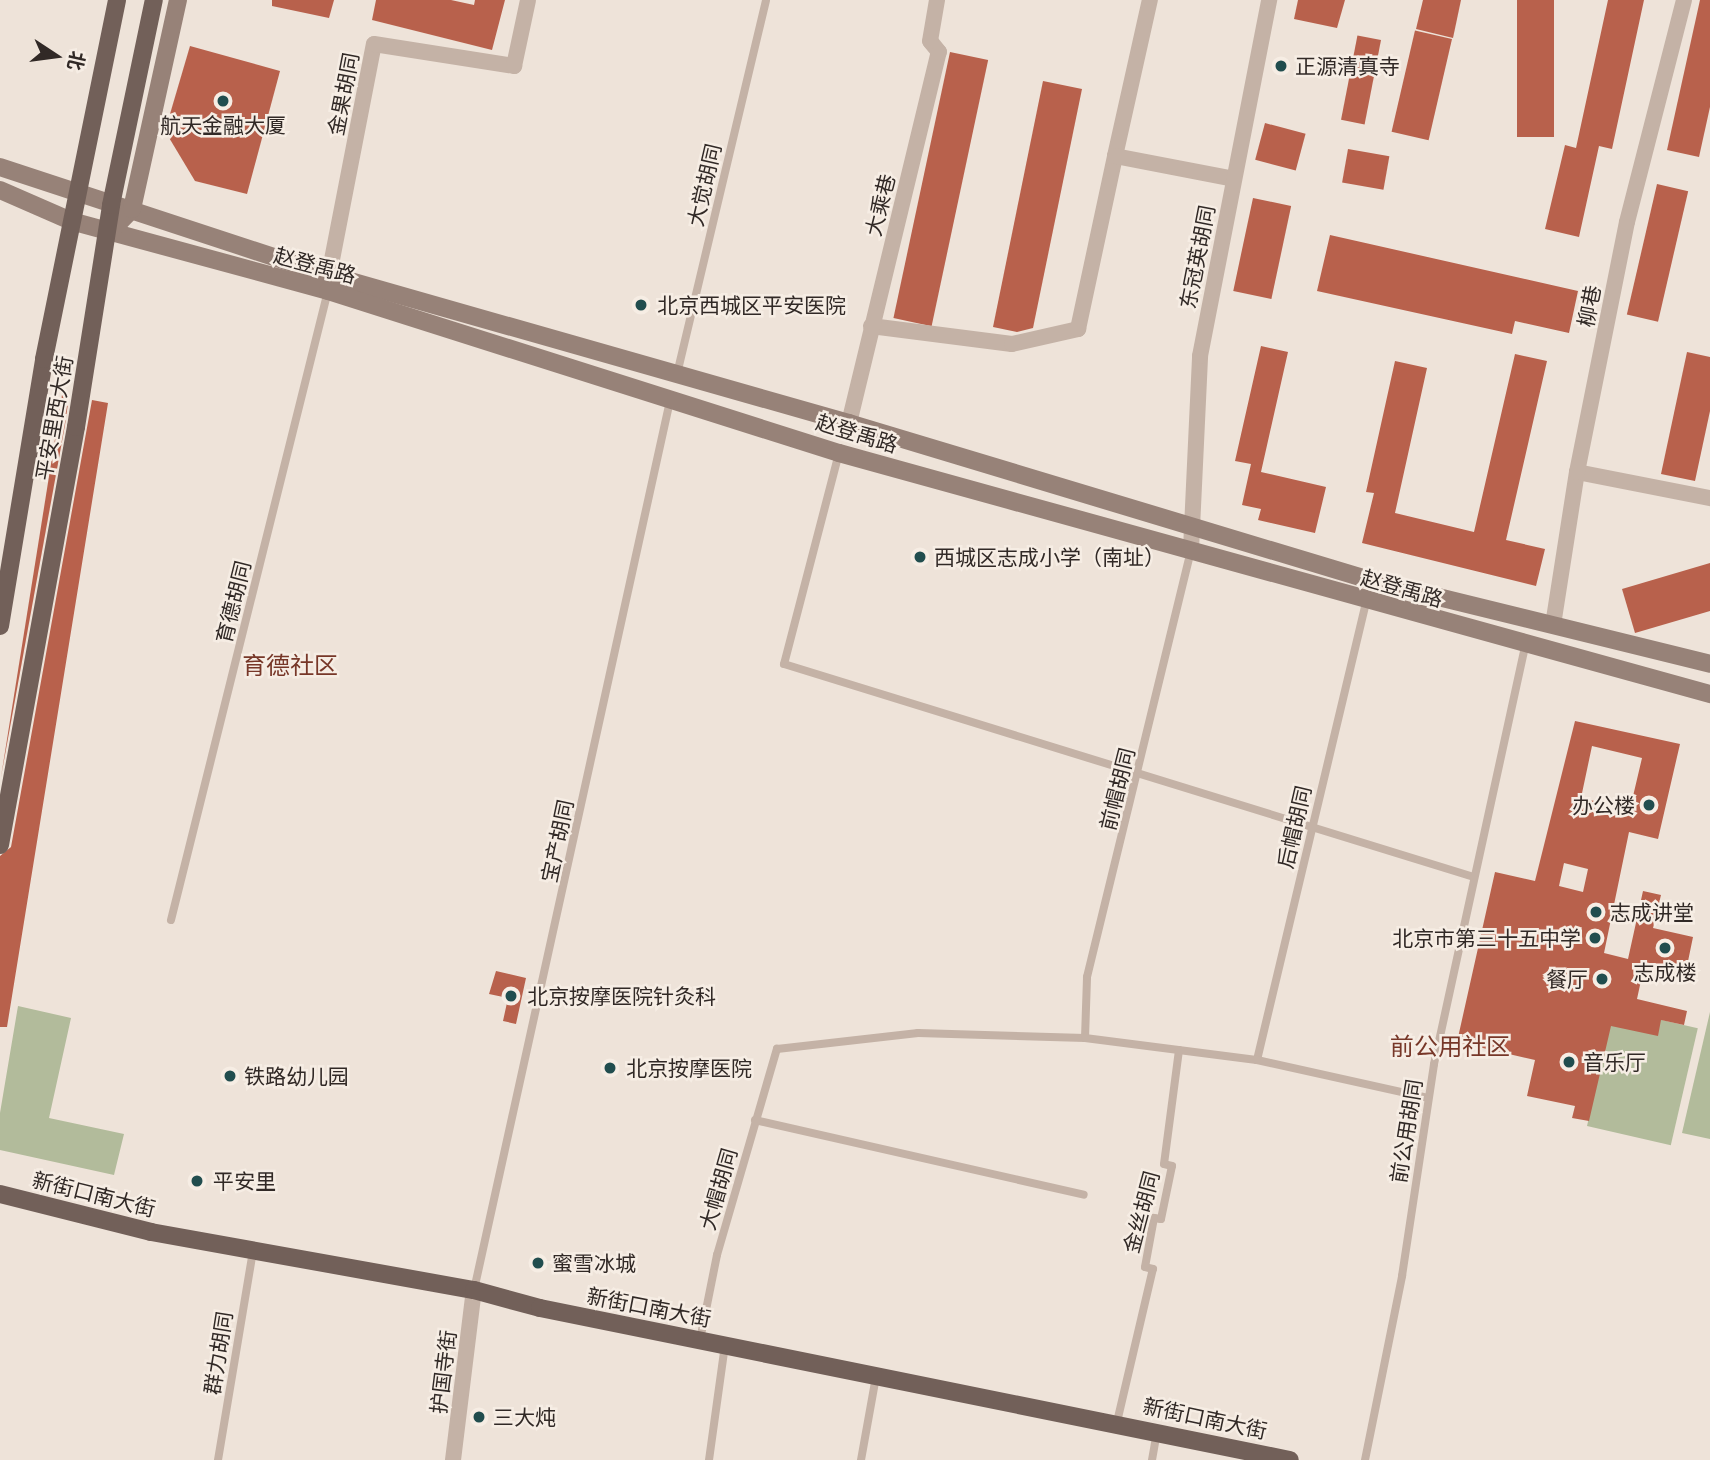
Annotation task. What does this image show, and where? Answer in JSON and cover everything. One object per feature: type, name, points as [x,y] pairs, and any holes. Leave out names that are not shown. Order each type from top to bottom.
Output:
[{"type":"main road","name":"平安里西大街","points":[[0,626],[71,221],[117,0]]},
{"type":"main road","name":"平安里西大街","points":[[0,845],[110,232],[111,205],[154,0]]},
{"type":"main road","points":[[110,232],[132,209],[178,0]]},
{"type":"main road","name":"赵登禹路","points":[[0,167],[76,195],[132,209],[329,283],[839,453],[1191,549],[1525,646],[1710,694]]},
{"type":"main road","name":"赵登禹路","points":[[0,190],[71,221],[110,232],[329,283],[849,423],[1373,581],[1710,664]]},
{"type":"main road","name":"新街口南大街","points":[[0,1194],[151,1232],[474,1290],[540,1308],[1157,1430],[1281,1459]]},
{"type":"street","name":"金果胡同","points":[[329,283],[374,44],[514,66],[528,0]]},
{"type":"street","name":"大乘巷","points":[[849,423],[939,52],[930,41],[937,0]]},
{"type":"street","points":[[871,326],[1012,344],[1078,329],[1150,0]]},
{"type":"street","name":"东冠英胡同","points":[[1191,549],[1195,526],[1199,356],[1269,0]]},
{"type":"street","name":"柳巷","points":[[1553,625],[1577,472],[1627,222],[1684,0]]},
{"type":"street","points":[[1115,156],[1234,179]]},
{"type":"street","points":[[1577,472],[1710,498]]},
{"type":"street","name":"护国寺街","points":[[453,1460],[474,1290]]},
{"type":"lane","name":"大觉胡同","points":[[677,377],[766,0]]},
{"type":"lane","name":"育德胡同","points":[[171,920],[329,283]]},
{"type":"lane","name":"宝产胡同","points":[[474,1290],[671,399]]},
{"type":"lane","points":[[839,453],[784,664],[1141,771],[1474,877]]},
{"type":"lane","name":"前帽胡同","points":[[1086,1038],[1087,977],[1141,771],[1191,549]]},
{"type":"lane","name":"后帽胡同","points":[[1257,1060],[1366,601]]},
{"type":"lane","name":"前公用胡同","points":[[1365,1460],[1402,1276],[1428,1098],[1525,646]]},
{"type":"lane","name":"大帽胡同","points":[[700,1340],[717,1255],[777,1049],[918,1033],[1086,1038]]},
{"type":"lane","points":[[1086,1038],[1257,1060],[1428,1098]]},
{"type":"lane","name":"金丝胡同","points":[[1116,1422],[1153,1269],[1145,1267],[1154,1218],[1161,1219],[1172,1166],[1164,1164],[1179,1050]]},
{"type":"lane","points":[[755,1120],[1084,1195]]},
{"type":"lane","name":"群力胡同","points":[[218,1460],[253,1251]]},
{"type":"lane","points":[[709,1460],[725,1345]]},
{"type":"lane","points":[[861,1460],[877,1374]]},
{"type":"lane","points":[[1152,1460],[1157,1430]]},
{"type":"green space","points":[[18,1006],[71,1018],[49,1118],[124,1134],[114,1175],[0,1150],[0,1113]]},
{"type":"green space","points":[[1614,1009],[1698,1028],[1671,1145],[1587,1126]]},
{"type":"green space","points":[[1710,1012],[1710,1139],[1682,1133]]},
{"type":"building","points":[[272,0],[334,0],[329,18],[272,6]]},
{"type":"building","points":[[376,0],[451,0],[474,5],[475,0],[505,0],[492,50],[372,20]]},
{"type":"building","points":[[1298,0],[1345,0],[1337,28],[1294,19]]},
{"type":"building","points":[[1423,0],[1461,0],[1453,38],[1416,29]]},
{"type":"building","points":[[1517,0],[1554,0],[1554,137],[1517,137]]},
{"type":"building","points":[[1608,0],[1644,0],[1612,149],[1599,146],[1579,237],[1545,229],[1565,145],[1576,148]]},
{"type":"building","points":[[1700,0],[1710,0],[1710,107],[1699,157],[1667,150]]},
{"type":"building","points":[[1415,30],[1452,39],[1429,140],[1392,132]]},
{"type":"building","points":[[1357,35],[1381,40],[1365,124],[1341,120]]},
{"type":"building","name":"航天金融大厦","points":[[190,46],[280,71],[247,194],[195,181],[165,131]]},
{"type":"building","points":[[950,52],[988,60],[932,326],[893,318]]},
{"type":"building","points":[[1043,81],[1082,89],[1033,328],[1017,332],[993,327]]},
{"type":"building","points":[[1265,123],[1306,134],[1296,171],[1255,160]]},
{"type":"building","points":[[1348,149],[1389,156],[1383,190],[1342,182]]},
{"type":"building","points":[[1657,184],[1688,191],[1658,322],[1627,315]]},
{"type":"building","points":[[1253,198],[1291,206],[1271,299],[1233,291]]},
{"type":"building","points":[[1330,235],[1578,291],[1569,333],[1515,321],[1512,334],[1317,291]]},
{"type":"building","points":[[1261,346],[1288,352],[1261,472],[1326,487],[1315,533],[1258,520],[1261,509],[1242,505],[1251,464],[1235,461]]},
{"type":"building","points":[[1687,352],[1710,357],[1710,411],[1695,481],[1661,474]]},
{"type":"building","points":[[1515,354],[1547,361],[1506,540],[1545,549],[1536,586],[1362,543],[1374,493],[1366,492],[1395,361],[1427,368],[1395,513],[1474,532]]},
{"type":"building","points":[[62,395],[69,396],[65,425],[1,777]]},
{"type":"building","points":[[92,400],[108,403],[7,1027],[0,1027],[0,856],[11,847]]},
{"type":"building","points":[[1710,563],[1710,611],[1635,633],[1622,589]]},
{"type":"building","points":[[1575,721],[1680,744],[1658,839],[1629,832],[1604,953],[1628,959],[1643,891],[1661,895],[1653,928],[1693,937],[1686,971],[1645,962],[1637,999],[1687,1011],[1684,1025],[1661,1020],[1658,1036],[1611,1026],[1589,1121],[1572,1118],[1575,1106],[1527,1096],[1535,1060],[1457,1042],[1495,872],[1535,881]],"holes":[[[1592,746],[1642,758],[1630,809],[1581,798]],[[1564,863],[1588,869],[1583,892],[1559,886]]]},
{"type":"building","name":"北京按摩医院针灸科","points":[[496,971],[526,978],[516,1024],[503,1021],[508,998],[489,994]]},
{"type":"place","name":"正源清真寺","points":[[1281,66]]},
{"type":"place","name":"航天金融大厦","points":[[223,101]]},
{"type":"place","name":"北京西城区平安医院","points":[[641,305]]},
{"type":"place","name":"西城区志成小学（南址）","points":[[920,557]]},
{"type":"place","name":"办公楼","points":[[1649,805]]},
{"type":"place","name":"志成讲堂","points":[[1596,912]]},
{"type":"place","name":"北京市第三十五中学","points":[[1595,938]]},
{"type":"place","name":"志成楼","points":[[1665,948]]},
{"type":"place","name":"餐厅","points":[[1602,979]]},
{"type":"place","name":"北京按摩医院针灸科","points":[[511,996]]},
{"type":"place","name":"音乐厅","points":[[1569,1062]]},
{"type":"place","name":"北京按摩医院","points":[[610,1068]]},
{"type":"place","name":"铁路幼儿园","points":[[230,1076]]},
{"type":"place","name":"平安里","points":[[197,1181]]},
{"type":"place","name":"蜜雪冰城","points":[[538,1263]]},
{"type":"place","name":"三大炖","points":[[479,1417]]},
{"type":"district","name":"育德社区","points":[[290,665]]},
{"type":"district","name":"前公用社区","points":[[1450,1046]]}]
